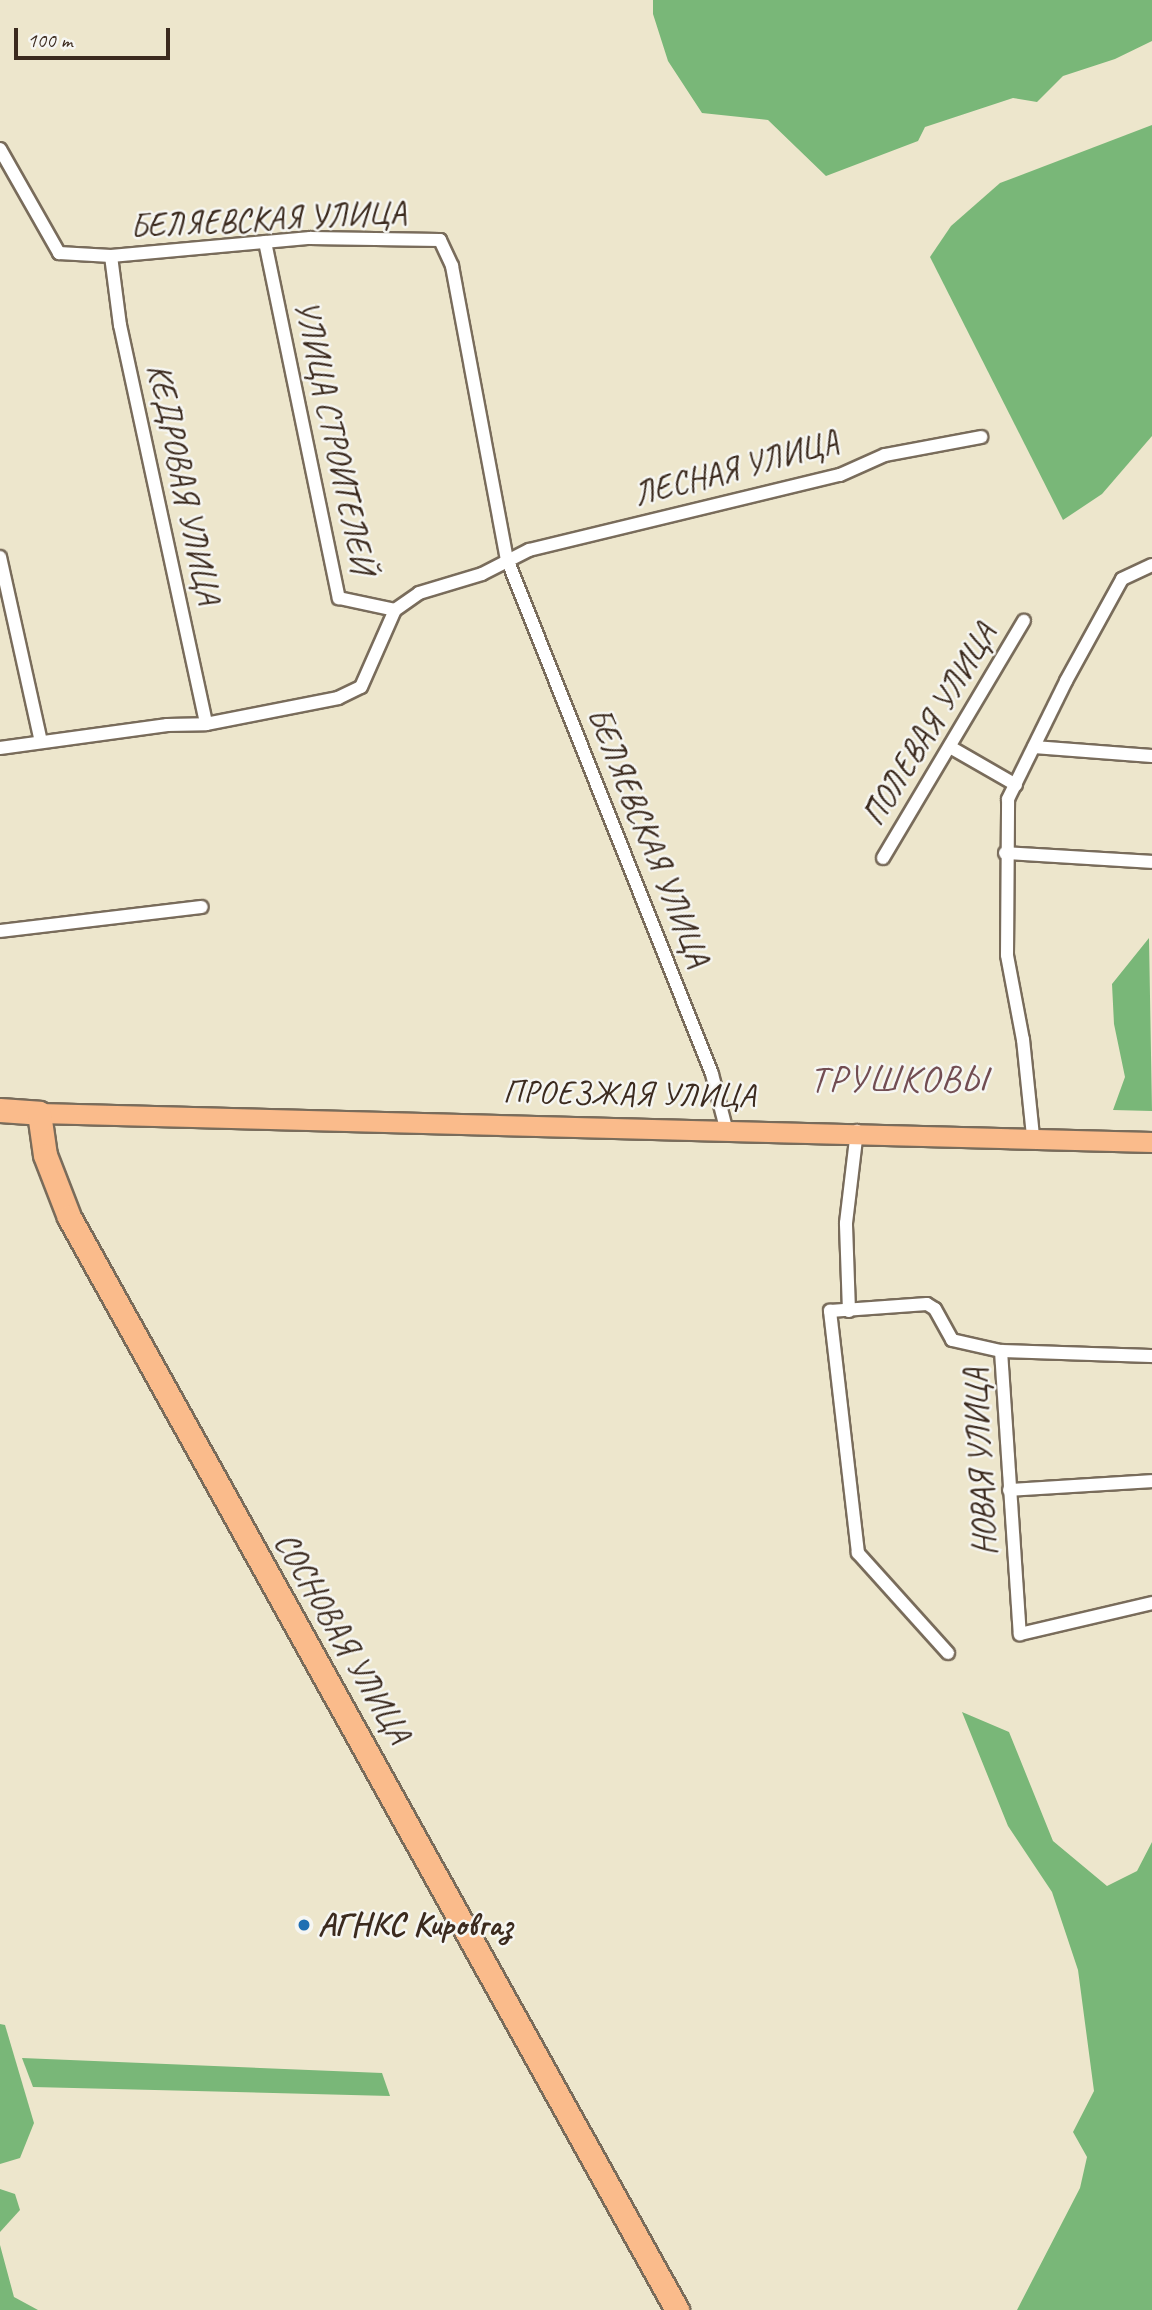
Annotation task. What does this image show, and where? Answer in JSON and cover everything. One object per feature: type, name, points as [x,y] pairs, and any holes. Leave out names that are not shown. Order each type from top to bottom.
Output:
[{"type":"highway","points":[[0,1110],[38,1113]]},
{"type":"highway","name":"СОСНОВАЯ УЛИЦА","points":[[38,1113],[45,1155],[69,1217],[677,2310]]},
{"type":"main road","name":"ПРОЕЗЖАЯ УЛИЦА","points":[[38,1113],[857,1131],[1152,1142]]},
{"type":"street","name":"БЕЛЯЕВСКАЯ УЛИЦА","points":[[0,149],[59,253],[111,256],[265,242],[440,240],[452,266],[485,461],[508,564],[716,1085],[726,1128]]},
{"type":"street","name":"УЛИЦА СТРОИТЕЛЕЙ","points":[[0,748],[206,724],[338,698],[361,687],[396,610],[339,598],[265,242]]},
{"type":"street","name":"КЕДРОВАЯ УЛИЦА","points":[[111,256],[120,325],[206,724]]},
{"type":"street","name":"ЛЕСНАЯ УЛИЦА","points":[[396,610],[419,593],[508,564],[840,475],[885,455],[981,437]]},
{"type":"street","points":[[0,557],[41,742]]},
{"type":"street","points":[[1034,1136],[1023,1040],[1007,955],[1004,853],[1008,799],[1122,579],[1152,565]]},
{"type":"street","name":"ПОЛЕВАЯ УЛИЦА","points":[[883,858],[1024,621]]},
{"type":"street","points":[[950,747],[1016,785]]},
{"type":"street","points":[[1034,747],[1152,756]]},
{"type":"street","points":[[1004,853],[1152,862]]},
{"type":"street","points":[[0,930],[202,906]]},
{"type":"street","points":[[849,1311],[846,1223],[857,1131]]},
{"type":"street","points":[[948,1653],[858,1553],[830,1311],[928,1304],[935,1308],[952,1340],[1001,1351]]},
{"type":"street","name":"НОВАЯ УЛИЦА","points":[[1152,1356],[1001,1351],[1020,1634],[1152,1604]]},
{"type":"street","points":[[1009,1490],[1152,1481]]},
{"type":"green space","points":[[653,0],[1152,0],[1152,41],[1115,59],[1063,76],[1037,102],[1013,98],[925,127],[918,141],[826,176],[768,120],[702,113],[668,61],[653,14]]},
{"type":"green space","points":[[1152,125],[1152,436],[1102,494],[1063,520],[930,257],[951,226],[1000,183]]},
{"type":"green space","points":[[1149,938],[1152,1111],[1113,1110],[1125,1077],[1114,1024],[1112,984]]},
{"type":"green space","points":[[962,1712],[1009,1732],[1053,1841],[1107,1886],[1137,1871],[1152,1842],[1152,2310],[1017,2310],[1080,2188],[1087,2157],[1073,2132],[1094,2091],[1078,1970],[1052,1892],[1008,1826]]},
{"type":"green space","points":[[0,2024],[5,2025],[34,2123],[20,2158],[0,2164]]},
{"type":"green space","points":[[22,2058],[382,2073],[390,2096],[33,2087]]},
{"type":"green space","points":[[0,2189],[15,2194],[20,2210],[0,2232]]},
{"type":"green space","points":[[0,2245],[14,2297],[38,2310],[0,2310]]},
{"type":"place","name":"АГНКС Кировгаз","points":[[304,1925]]},
{"type":"district","name":"ТРУШКОВЫ","points":[[899,1079]]}]
